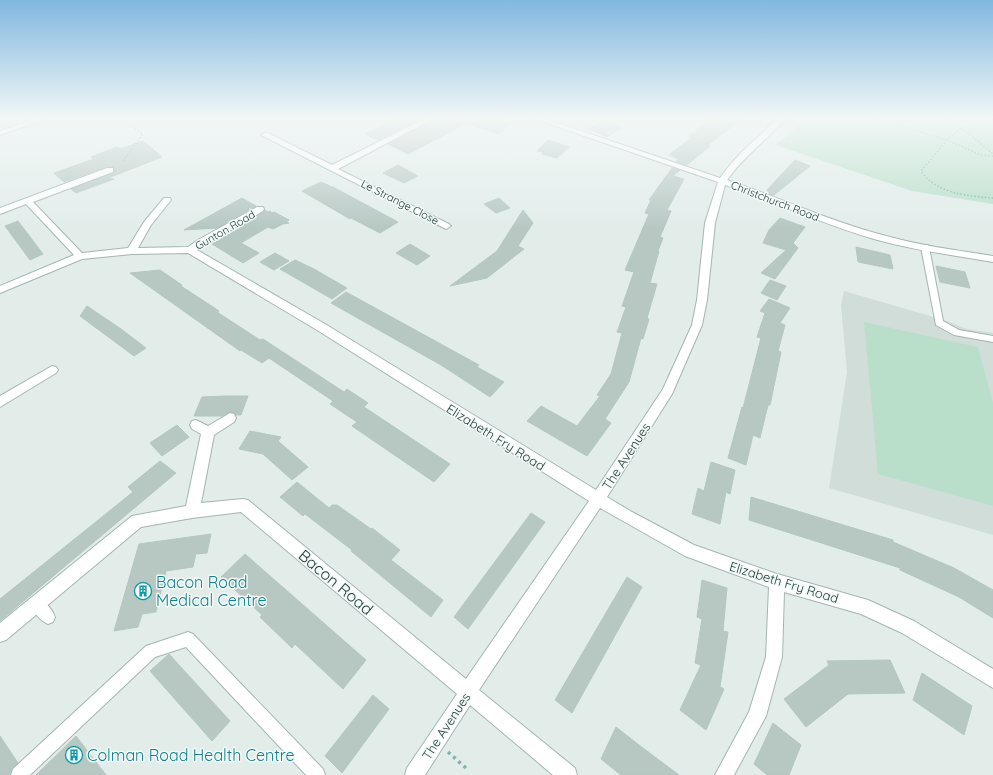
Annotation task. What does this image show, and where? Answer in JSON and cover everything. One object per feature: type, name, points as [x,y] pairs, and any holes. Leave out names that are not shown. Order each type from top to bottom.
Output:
[{"type":"street","name":"Le Strange Close","points":[[307,155],[446,226]]},
{"type":"street","points":[[333,168],[358,155]]},
{"type":"street","name":"Christchurch Road","points":[[645,155],[878,237],[925,248],[993,259]]},
{"type":"street","name":"The Avenues","points":[[414,775],[668,391],[697,325],[702,300],[710,223],[722,181],[743,155]]},
{"type":"street","points":[[0,211],[110,170]]},
{"type":"street","points":[[132,251],[138,236],[148,220],[166,200]]},
{"type":"street","points":[[28,201],[80,256]]},
{"type":"street","name":"Gunton Road","points":[[190,250],[201,242],[260,209]]},
{"type":"street","points":[[0,290],[80,256],[132,251],[190,250]]},
{"type":"street","name":"Elizabeth Fry Road","points":[[190,250],[321,327],[626,517],[690,551],[777,582],[862,606],[908,627],[993,679]]},
{"type":"street","points":[[0,402],[52,370]]},
{"type":"street","points":[[192,511],[208,432],[230,418]]},
{"type":"street","points":[[196,425],[208,432]]},
{"type":"street","name":"Bacon Road","points":[[0,634],[137,521],[192,511],[243,505],[568,775]]},
{"type":"street","points":[[724,775],[757,716],[774,657],[777,582]]},
{"type":"lane","points":[[925,248],[939,323],[957,333],[993,339]]},
{"type":"lane","points":[[37,604],[48,617]]},
{"type":"lane","points":[[19,775],[151,651],[188,639],[317,775]]},
{"type":"path","points":[[123,161],[127,155]]},
{"type":"path","points":[[934,155],[921,171],[923,177],[932,184],[964,195],[993,198]]},
{"type":"path","points":[[436,741],[467,769]]},
{"type":"shaded area","points":[[844,291],[944,320],[967,329],[993,333],[993,535],[829,488],[847,372],[841,305]]},
{"type":"green space","points":[[806,155],[993,155],[993,204],[912,191]]},
{"type":"green space","points":[[864,322],[978,347],[993,403],[993,506],[878,474]]},
{"type":"building","points":[[96,155],[160,155],[162,157],[108,178],[114,179],[76,193],[71,189],[114,173],[114,167],[106,167],[64,182],[54,173],[94,159],[91,157]]},
{"type":"building","points":[[546,155],[560,155],[557,158]]},
{"type":"building","points":[[669,155],[699,155],[687,165],[676,162],[678,159]]},
{"type":"building","points":[[795,160],[810,166],[774,195],[771,195],[767,190]]},
{"type":"building","points":[[398,165],[418,176],[404,183],[383,173]]},
{"type":"building","points":[[672,168],[680,170],[673,176],[684,179],[667,210],[671,211],[660,237],[663,238],[650,283],[657,284],[647,318],[649,319],[643,339],[641,338],[629,382],[605,419],[611,423],[587,456],[527,421],[541,406],[577,426],[600,396],[597,395],[611,374],[622,333],[617,332],[626,307],[622,306],[634,272],[625,270],[649,214],[645,213],[651,200],[649,200]]},
{"type":"building","points":[[321,182],[398,222],[380,233],[351,218],[350,219],[302,191]]},
{"type":"building","points":[[242,198],[256,206],[217,228],[184,230]]},
{"type":"building","points":[[499,198],[510,208],[496,213],[484,204]]},
{"type":"building","points":[[265,210],[272,213],[274,212],[289,220],[286,222],[289,223],[273,229],[268,227],[241,243],[259,253],[243,263],[212,244],[244,226],[240,226]]},
{"type":"building","points":[[523,210],[533,223],[518,246],[524,249],[487,278],[450,286],[497,251]]},
{"type":"building","points":[[780,218],[805,227],[793,243],[798,248],[775,279],[761,273],[786,250],[763,243],[769,230]]},
{"type":"building","points":[[18,221],[43,254],[30,260],[5,226]]},
{"type":"building","points":[[410,244],[430,256],[417,265],[396,253]]},
{"type":"building","points":[[856,247],[890,255],[893,269],[858,262]]},
{"type":"building","points":[[275,253],[289,261],[274,270],[260,262]]},
{"type":"building","points":[[295,260],[347,288],[332,299],[280,269]]},
{"type":"building","points":[[936,266],[965,272],[970,288],[940,282]]},
{"type":"building","points":[[160,270],[219,311],[217,312],[260,340],[263,339],[344,392],[347,389],[368,403],[364,407],[450,464],[434,482],[352,426],[357,422],[330,404],[333,401],[269,358],[262,363],[241,350],[240,351],[130,273]]},
{"type":"building","points":[[770,280],[786,286],[777,300],[761,293]]},
{"type":"building","points":[[346,292],[479,365],[477,367],[504,382],[490,397],[441,365],[331,303]]},
{"type":"building","points":[[769,299],[790,308],[780,323],[785,325],[778,351],[781,352],[770,405],[768,405],[760,438],[753,435],[746,465],[728,458],[742,407],[743,408],[761,338],[757,337],[765,313],[760,311]]},
{"type":"building","points":[[87,306],[146,348],[134,356],[80,316]]},
{"type":"building","points":[[248,396],[241,415],[236,415],[230,412],[222,416],[194,416],[202,397]]},
{"type":"building","points":[[177,425],[189,437],[162,456],[150,443]]},
{"type":"building","points":[[250,431],[281,437],[278,441],[308,467],[292,480],[263,454],[239,449]]},
{"type":"building","points":[[160,461],[176,473],[0,621],[0,599],[133,492],[128,487]]},
{"type":"building","points":[[711,462],[735,470],[730,494],[726,492],[720,524],[692,514],[698,488],[704,491]]},
{"type":"building","points":[[297,482],[329,508],[332,505],[337,505],[371,529],[372,528],[400,550],[391,560],[443,600],[431,617],[351,551],[352,550],[305,514],[303,516],[280,497]]},
{"type":"building","points":[[751,497],[893,540],[893,542],[954,568],[993,590],[993,618],[959,597],[900,570],[900,568],[749,520]]},
{"type":"building","points":[[531,513],[545,522],[468,629],[454,617]]},
{"type":"building","name":"Bacon Road Medical Centre","points":[[211,534],[207,553],[196,553],[193,567],[166,571],[156,612],[142,614],[138,627],[114,631],[139,544]]},
{"type":"building","points":[[245,554],[366,660],[343,689],[295,644],[292,648],[260,617],[262,615],[221,577]]},
{"type":"building","points":[[627,577],[642,587],[572,713],[555,700]]},
{"type":"building","points":[[702,580],[727,588],[723,631],[728,632],[720,687],[724,689],[706,730],[680,710],[701,665],[695,663],[702,619],[697,617]]},
{"type":"building","points":[[169,654],[230,721],[212,741],[150,671]]},
{"type":"building","points":[[890,660],[905,693],[848,694],[806,727],[784,699],[829,665],[827,661]]},
{"type":"building","points":[[922,673],[972,706],[964,735],[913,700]]},
{"type":"building","points":[[373,695],[389,709],[342,773],[325,756]]},
{"type":"building","points":[[773,723],[801,745],[789,775],[767,775],[754,764]]},
{"type":"building","points":[[616,727],[679,775],[621,775],[601,759]]},
{"type":"building","points":[[0,736],[18,763],[12,768],[10,775],[0,775]]},
{"type":"building","name":"Colman Road Health Centre","points":[[76,736],[106,775],[36,775]]},
{"type":"place","name":"Bacon Road Medical Centre","points":[[143,591]]},
{"type":"place","name":"Colman Road Health Centre","points":[[74,755]]}]
